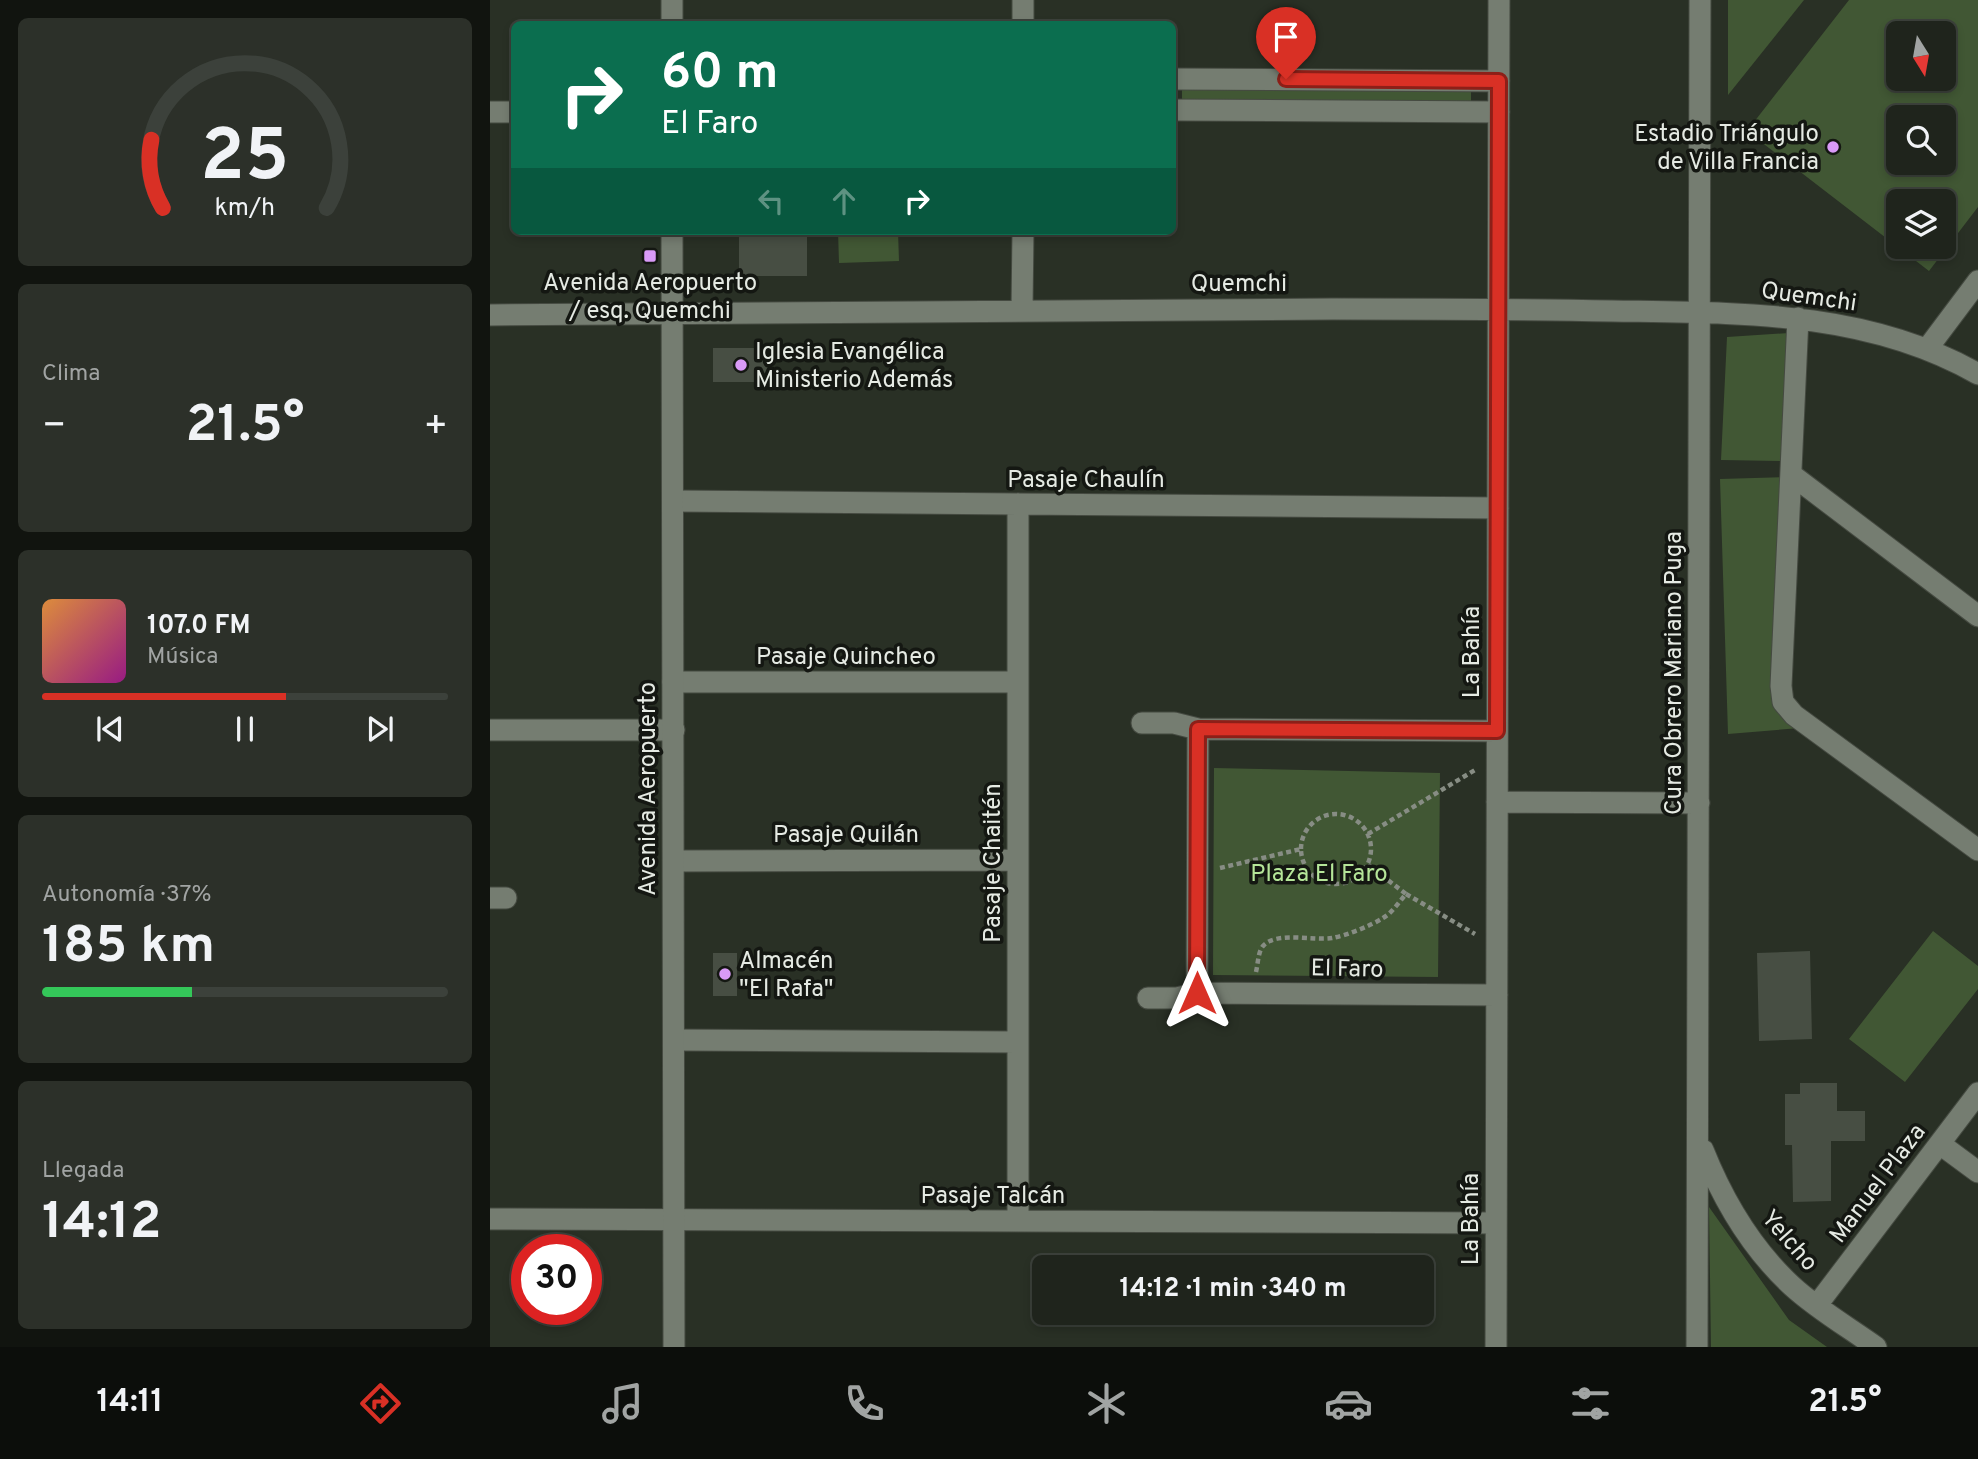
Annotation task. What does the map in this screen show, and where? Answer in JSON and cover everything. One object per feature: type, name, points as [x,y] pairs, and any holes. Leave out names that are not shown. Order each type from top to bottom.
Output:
[{"type":"street","points":[[671,0],[672,21]]},
{"type":"street","points":[[1023,0],[1023,21]]},
{"type":"street","name":"La Bahía","points":[[1496,1347],[1499,0]]},
{"type":"street","name":"Cura Obrero Mariano Puga","points":[[1697,1347],[1700,0]]},
{"type":"street","points":[[1176,79],[1499,81]]},
{"type":"street","points":[[1176,110],[1499,112]]},
{"type":"street","points":[[490,112],[511,112]]},
{"type":"street","name":"Avenida Aeropuerto","points":[[672,235],[674,1347]]},
{"type":"street","points":[[1023,235],[1023,309]]},
{"type":"street","points":[[1927,349],[1978,281]]},
{"type":"street","name":"Quemchi","points":[[490,315],[1023,309],[1499,309],[1700,312],[1798,318],[1852,326],[1927,349],[1978,374]]},
{"type":"street","points":[[1798,318],[1781,686],[1783,702],[1794,715],[1978,850]]},
{"type":"street","points":[[1792,475],[1978,616]]},
{"type":"street","name":"Pasaje Chaulín","points":[[673,501],[1498,508]]},
{"type":"street","name":"Pasaje Chaitén","points":[[1018,504],[1018,1222]]},
{"type":"street","name":"Pasaje Quincheo","points":[[673,682],[1018,682]]},
{"type":"street","points":[[1142,723],[1174,723],[1198,729],[1497,731]]},
{"type":"street","points":[[1197,993],[1198,729]]},
{"type":"street","points":[[490,730],[674,730]]},
{"type":"street","points":[[1497,802],[1699,803]]},
{"type":"street","name":"Pasaje Quilán","points":[[674,861],[1018,860]]},
{"type":"street","name":"El Faro","points":[[1148,998],[1177,998],[1197,993],[1497,995]]},
{"type":"street","points":[[674,1040],[1018,1042]]},
{"type":"street","name":"Manuel Plaza","points":[[1817,1305],[1978,1093]]},
{"type":"street","name":"Yelcho","points":[[1698,1138],[1713,1175],[1754,1242],[1793,1286],[1876,1347]]},
{"type":"street","points":[[1940,1144],[1978,1172]]},
{"type":"street","name":"Pasaje Talcán","points":[[490,1219],[1496,1223]]},
{"type":"path","points":[[1368,834],[1497,757]]},
{"type":"path","points":[[1328,815],[1344,815],[1358,822],[1368,834],[1371,849],[1367,864],[1357,876],[1343,883],[1328,883],[1313,876],[1304,864],[1301,849],[1304,834],[1314,821],[1328,815]]},
{"type":"path","points":[[1198,874],[1301,849]]},
{"type":"path","points":[[1367,864],[1406,894],[1497,946]]},
{"type":"path","points":[[1251,993],[1264,944],[1282,937],[1335,937],[1385,917],[1406,894]]},
{"type":"green space","points":[[1728,0],[1804,0],[1728,95]]},
{"type":"green space","name":"Estadio Triángulo de Villa Francia","points":[[1849,0],[1978,0],[1978,207],[1956,236],[1956,189],[1886,189],[1886,238],[1747,131]]},
{"type":"green space","points":[[1182,86],[1471,87],[1471,105],[1182,105]]},
{"type":"green space","points":[[838,235],[898,235],[899,261],[839,263]]},
{"type":"green space","name":"Estadio Triángulo de Villa Francia","points":[[1913,259],[1938,259],[1929,271]]},
{"type":"green space","points":[[1789,333],[1784,461],[1721,460],[1727,337]]},
{"type":"green space","points":[[1784,477],[1774,706],[1800,728],[1728,734],[1720,479]]},
{"type":"green space","name":"Plaza El Faro","points":[[1214,768],[1440,773],[1438,977],[1213,975]]},
{"type":"green space","points":[[1933,931],[1978,966],[1978,989],[1905,1082],[1849,1039]]},
{"type":"green space","points":[[1709,1207],[1789,1320],[1827,1347],[1711,1347]]},
{"type":"building","points":[[739,235],[807,235],[807,276],[739,276]]},
{"type":"building","name":"Iglesia Evangélica Ministerio Además","points":[[713,348],[769,348],[768,382],[713,382]]},
{"type":"building","points":[[1810,951],[1812,1039],[1759,1041],[1757,953]]},
{"type":"building","name":"Almacén \"El Rafa\"","points":[[713,953],[737,953],[737,996],[713,996]]},
{"type":"building","points":[[1800,1083],[1837,1083],[1837,1111],[1865,1111],[1865,1141],[1831,1141],[1831,1201],[1793,1202],[1792,1145],[1785,1145],[1785,1094],[1800,1094]]},
{"type":"place","name":"Estadio Triángulo de Villa Francia","points":[[1833,147]]},
{"type":"place","name":"Avenida Aeropuerto / esq. Quemchi","points":[[650,256]]},
{"type":"place","name":"Iglesia Evangélica Ministerio Además","points":[[741,365]]},
{"type":"place","name":"Almacén \"El Rafa\"","points":[[725,974]]},
{"type":"route","points":[[1197,993],[1198,729],[1497,731],[1499,81],[1286,79]]}]
